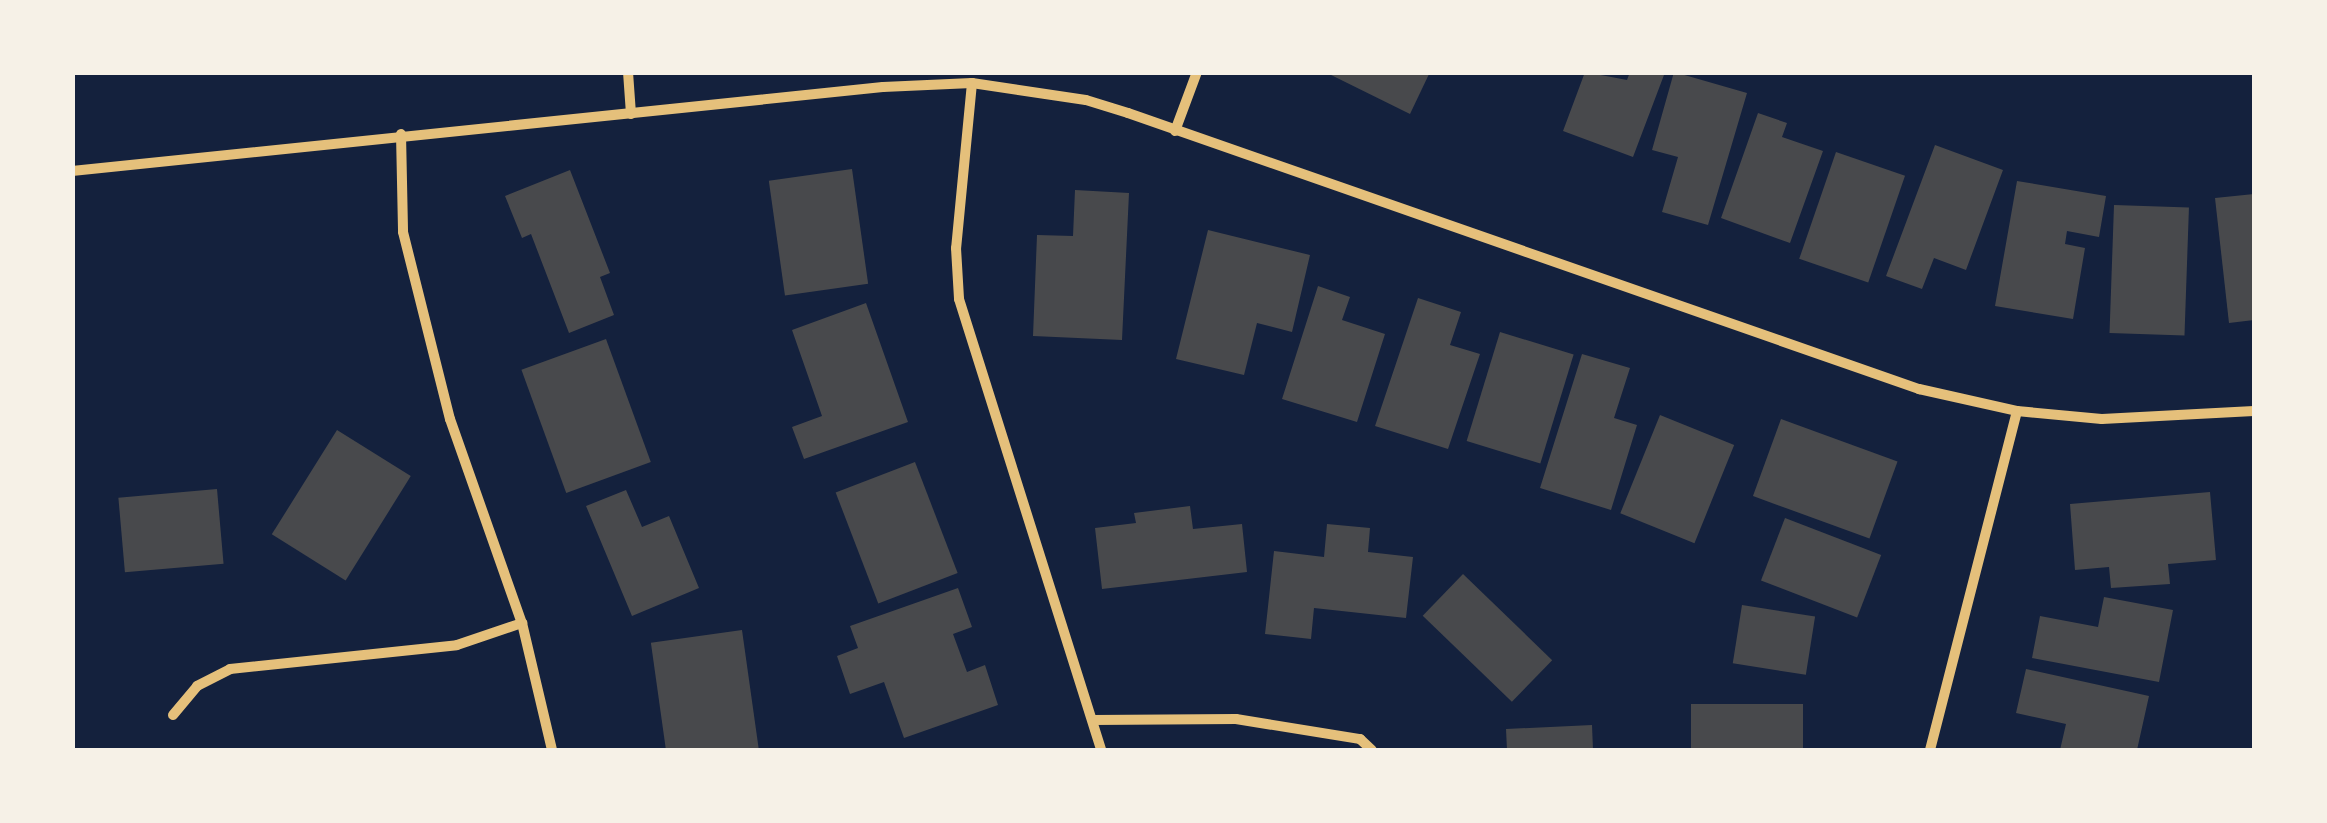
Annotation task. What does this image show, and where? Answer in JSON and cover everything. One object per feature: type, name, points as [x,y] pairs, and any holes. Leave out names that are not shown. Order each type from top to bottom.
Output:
[{"type":"street","points":[[628,72],[631,114]]},
{"type":"street","points":[[1175,131],[1197,72]]},
{"type":"street","points":[[972,83],[956,248],[959,299],[1102,750]]},
{"type":"street","points":[[72,171],[401,134],[972,83],[1086,100],[1918,389],[2016,410],[2102,420],[2254,411]]},
{"type":"street","points":[[401,134],[402,232],[450,419],[522,623],[552,750]]},
{"type":"street","points":[[1930,750],[2016,410]]},
{"type":"street","points":[[173,715],[198,686],[230,669],[457,646],[522,623]]},
{"type":"street","points":[[1092,720],[1236,719],[1360,738],[1372,750]]},
{"type":"building","points":[[1325,72],[1430,72],[1410,114]]},
{"type":"building","points":[[1585,72],[1627,80],[1630,72],[1664,75],[1633,157],[1563,131]]},
{"type":"building","points":[[1674,72],[1747,93],[1708,225],[1662,212],[1678,157],[1652,150]]},
{"type":"building","points":[[1758,113],[1787,123],[1782,137],[1823,151],[1790,243],[1721,218]]},
{"type":"building","points":[[1935,145],[2003,170],[1966,270],[1934,258],[1922,289],[1886,276]]},
{"type":"building","points":[[1836,152],[1905,176],[1868,283],[1799,259]]},
{"type":"building","points":[[852,169],[868,284],[785,296],[769,181]]},
{"type":"building","points":[[570,170],[610,273],[600,277],[614,315],[569,333],[531,234],[522,238],[505,196]]},
{"type":"building","points":[[2017,181],[2106,196],[2099,237],[2067,231],[2065,244],[2085,248],[2073,319],[1995,306]]},
{"type":"building","points":[[1075,190],[1129,193],[1122,340],[1033,336],[1037,235],[1073,236]]},
{"type":"building","points":[[2254,194],[2254,320],[2229,323],[2215,198]]},
{"type":"building","points":[[2114,205],[2189,208],[2184,336],[2110,333]]},
{"type":"building","points":[[1208,230],[1310,255],[1292,332],[1257,323],[1244,375],[1176,359]]},
{"type":"building","points":[[1318,286],[1350,297],[1342,320],[1385,334],[1357,422],[1282,399]]},
{"type":"building","points":[[1418,298],[1461,312],[1450,345],[1480,354],[1448,449],[1375,426]]},
{"type":"building","points":[[866,303],[908,422],[804,459],[792,427],[822,416],[792,330]]},
{"type":"building","points":[[1500,332],[1574,355],[1540,464],[1467,441]]},
{"type":"building","points":[[606,339],[651,462],[566,493],[521,370]]},
{"type":"building","points":[[1582,354],[1630,368],[1614,418],[1637,425],[1611,510],[1540,488]]},
{"type":"building","points":[[1660,415],[1734,445],[1694,543],[1620,513]]},
{"type":"building","points":[[1781,419],[1898,461],[1869,538],[1753,496]]},
{"type":"building","points":[[337,430],[411,476],[346,580],[272,534]]},
{"type":"building","points":[[915,462],[958,573],[878,604],[836,492]]},
{"type":"building","points":[[217,489],[224,564],[125,572],[118,498]]},
{"type":"building","points":[[626,490],[642,527],[669,516],[699,588],[632,616],[586,506]]},
{"type":"building","points":[[2210,492],[2216,560],[2168,564],[2170,584],[2111,588],[2109,567],[2075,570],[2070,504]]},
{"type":"building","points":[[1190,506],[1193,529],[1242,524],[1247,572],[1102,589],[1095,528],[1136,523],[1134,513]]},
{"type":"building","points":[[1785,518],[1881,555],[1857,617],[1761,581]]},
{"type":"building","points":[[1327,524],[1370,528],[1368,552],[1413,557],[1406,618],[1314,608],[1311,639],[1265,634],[1274,551],[1324,557]]},
{"type":"building","points":[[1463,574],[1552,660],[1512,702],[1423,616]]},
{"type":"building","points":[[958,588],[972,627],[953,634],[967,672],[985,665],[998,705],[904,738],[884,682],[850,694],[837,656],[858,648],[850,626]]},
{"type":"building","points":[[2104,597],[2173,610],[2159,682],[2032,658],[2040,616],[2098,627]]},
{"type":"building","points":[[1742,605],[1815,617],[1806,675],[1733,663]]},
{"type":"building","points":[[742,630],[759,750],[666,750],[651,643]]},
{"type":"building","points":[[2026,669],[2149,696],[2137,750],[2060,750],[2066,724],[2016,713]]},
{"type":"building","points":[[1691,704],[1803,704],[1803,749],[1691,749]]},
{"type":"building","points":[[1592,725],[1593,750],[1507,750],[1506,729]]}]
